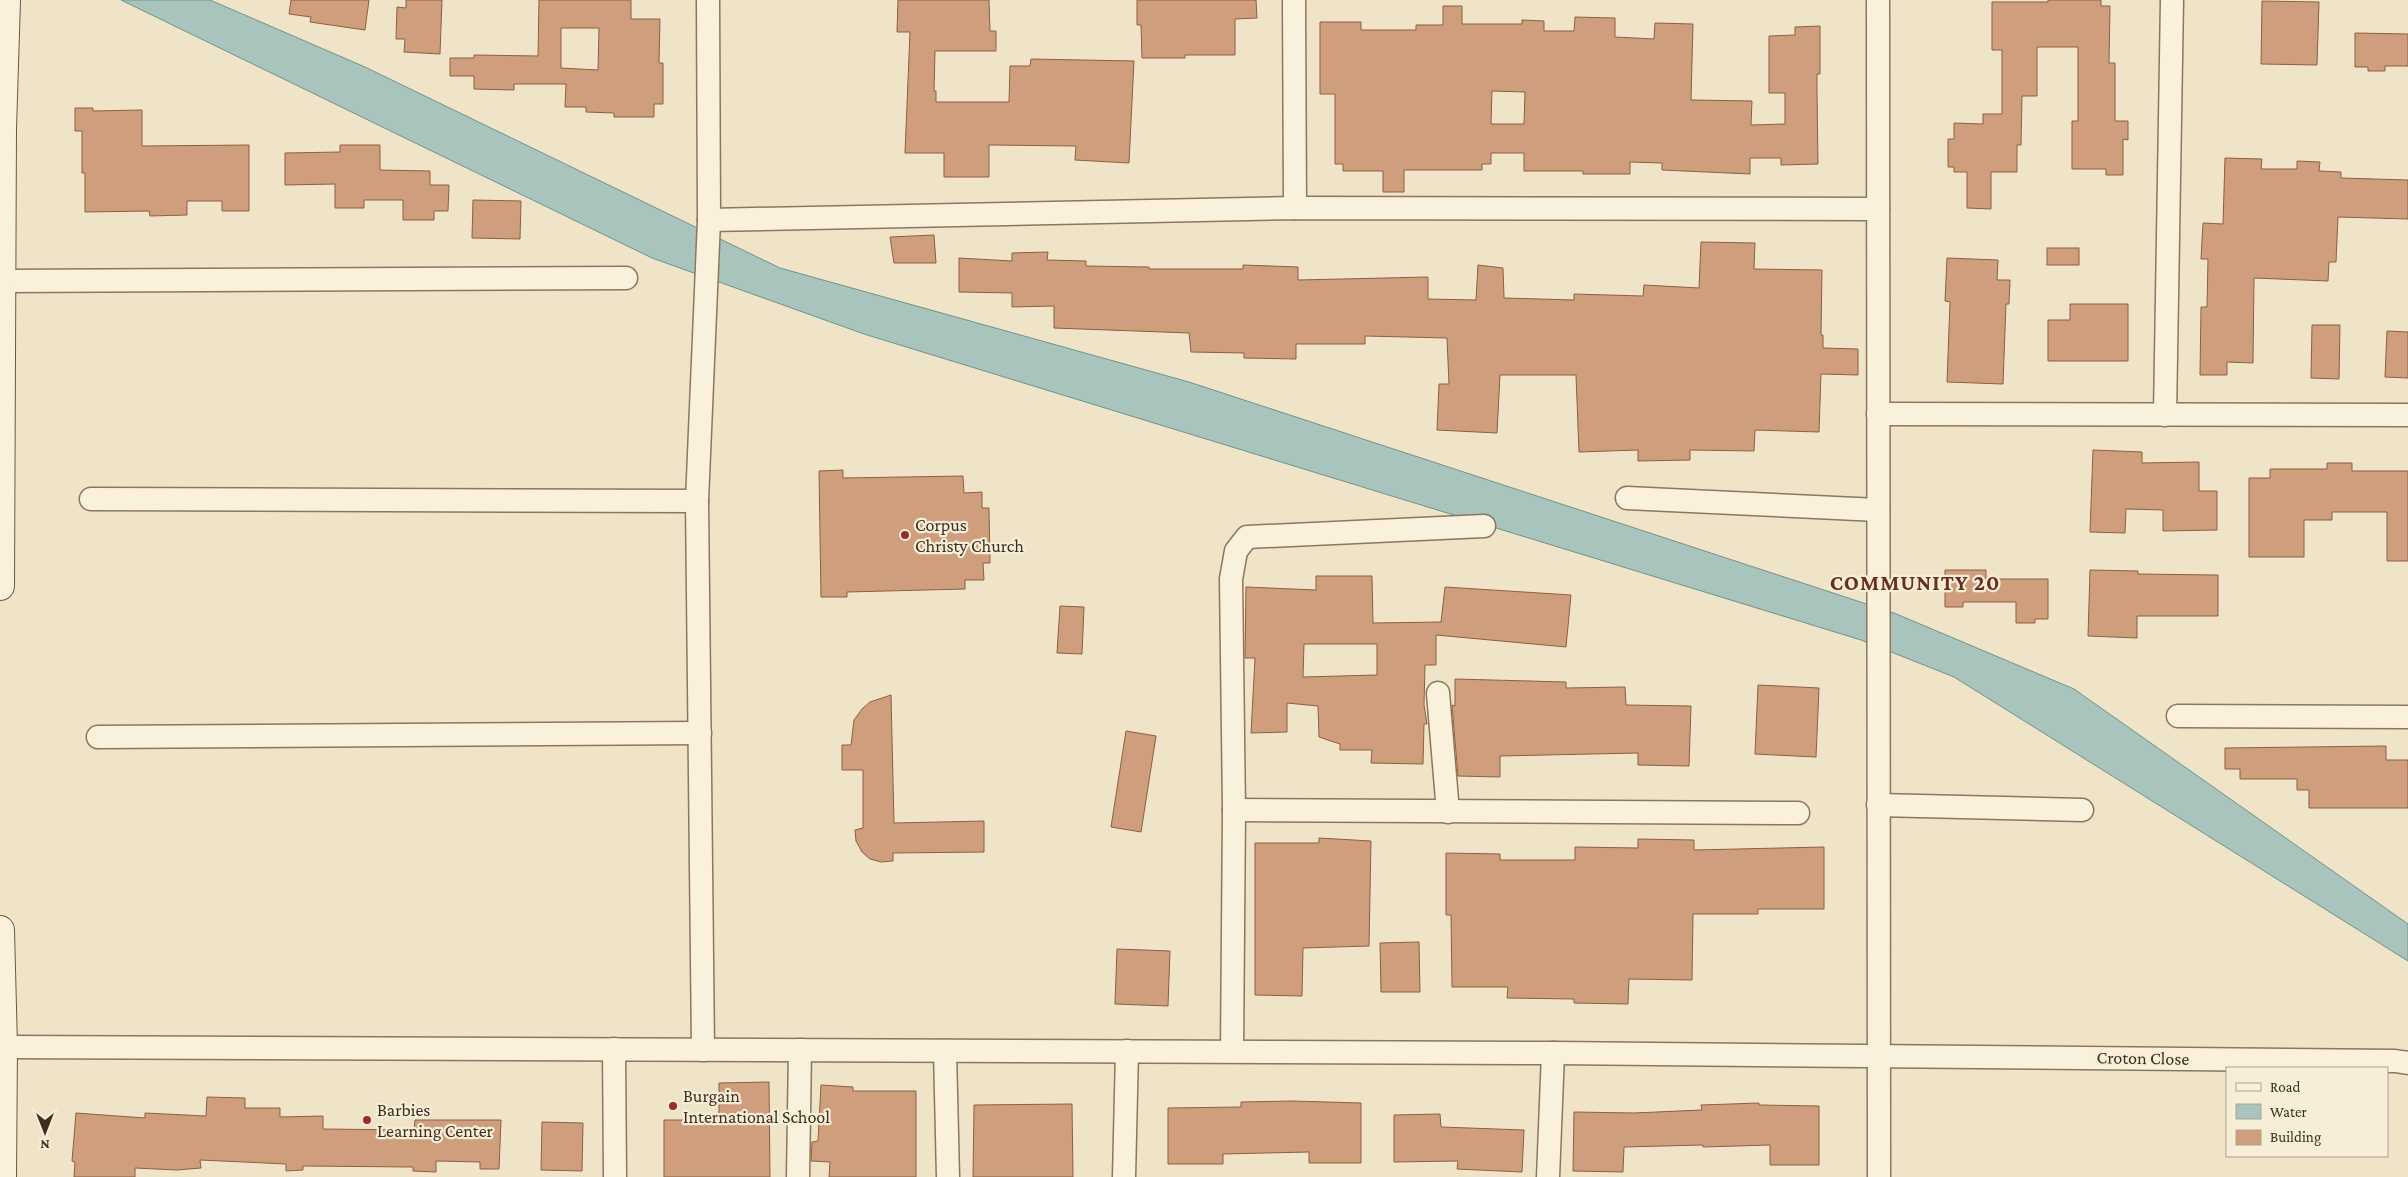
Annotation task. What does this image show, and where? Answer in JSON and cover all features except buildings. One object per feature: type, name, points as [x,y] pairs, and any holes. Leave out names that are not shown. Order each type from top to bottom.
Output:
[{"type":"street","points":[[0,586],[1,130],[6,0]]},
{"type":"street","points":[[704,1050],[698,501],[709,224],[708,0]]},
{"type":"street","points":[[1294,0],[1295,208]]},
{"type":"street","points":[[1878,0],[1879,1177]]},
{"type":"street","points":[[2165,415],[2172,0]]},
{"type":"street","points":[[709,224],[1295,208],[1878,209]]},
{"type":"street","points":[[2,282],[626,278]]},
{"type":"street","points":[[1878,414],[2408,416]]},
{"type":"street","points":[[1627,498],[1878,510]]},
{"type":"street","points":[[91,499],[698,501]]},
{"type":"street","points":[[1232,1051],[1234,810],[1230,579],[1236,551],[1248,537],[1484,526]]},
{"type":"street","points":[[1438,692],[1448,812]]},
{"type":"street","points":[[2178,716],[2408,717]]},
{"type":"street","points":[[98,737],[700,733]]},
{"type":"street","points":[[1878,805],[2082,810]]},
{"type":"street","points":[[1234,810],[1798,813]]},
{"type":"street","points":[[0,930],[3,1047],[2,1177]]},
{"type":"street","name":"Croton Close","points":[[3,1047],[1878,1055],[2394,1060],[2408,1063]]},
{"type":"street","points":[[614,1049],[615,1177]]},
{"type":"street","points":[[798,1177],[800,1050]]},
{"type":"street","points":[[944,1051],[948,1177]]},
{"type":"street","points":[[1124,1177],[1126,1051]]},
{"type":"street","points":[[1548,1177],[1553,1053]]},
{"type":"water","points":[[121,0],[210,0],[365,67],[780,268],[1189,382],[1894,613],[2074,689],[2408,924],[2408,961],[1954,677],[1861,640],[864,334],[652,258]]},
{"type":"place","name":"Corpus Christy Church","points":[[905,535]]},
{"type":"place","name":"Burgain International School","points":[[673,1106]]},
{"type":"place","name":"Barbies Learning Center","points":[[367,1120]]},
{"type":"district","name":"COMMUNITY 20","points":[[1915,582]]}]
